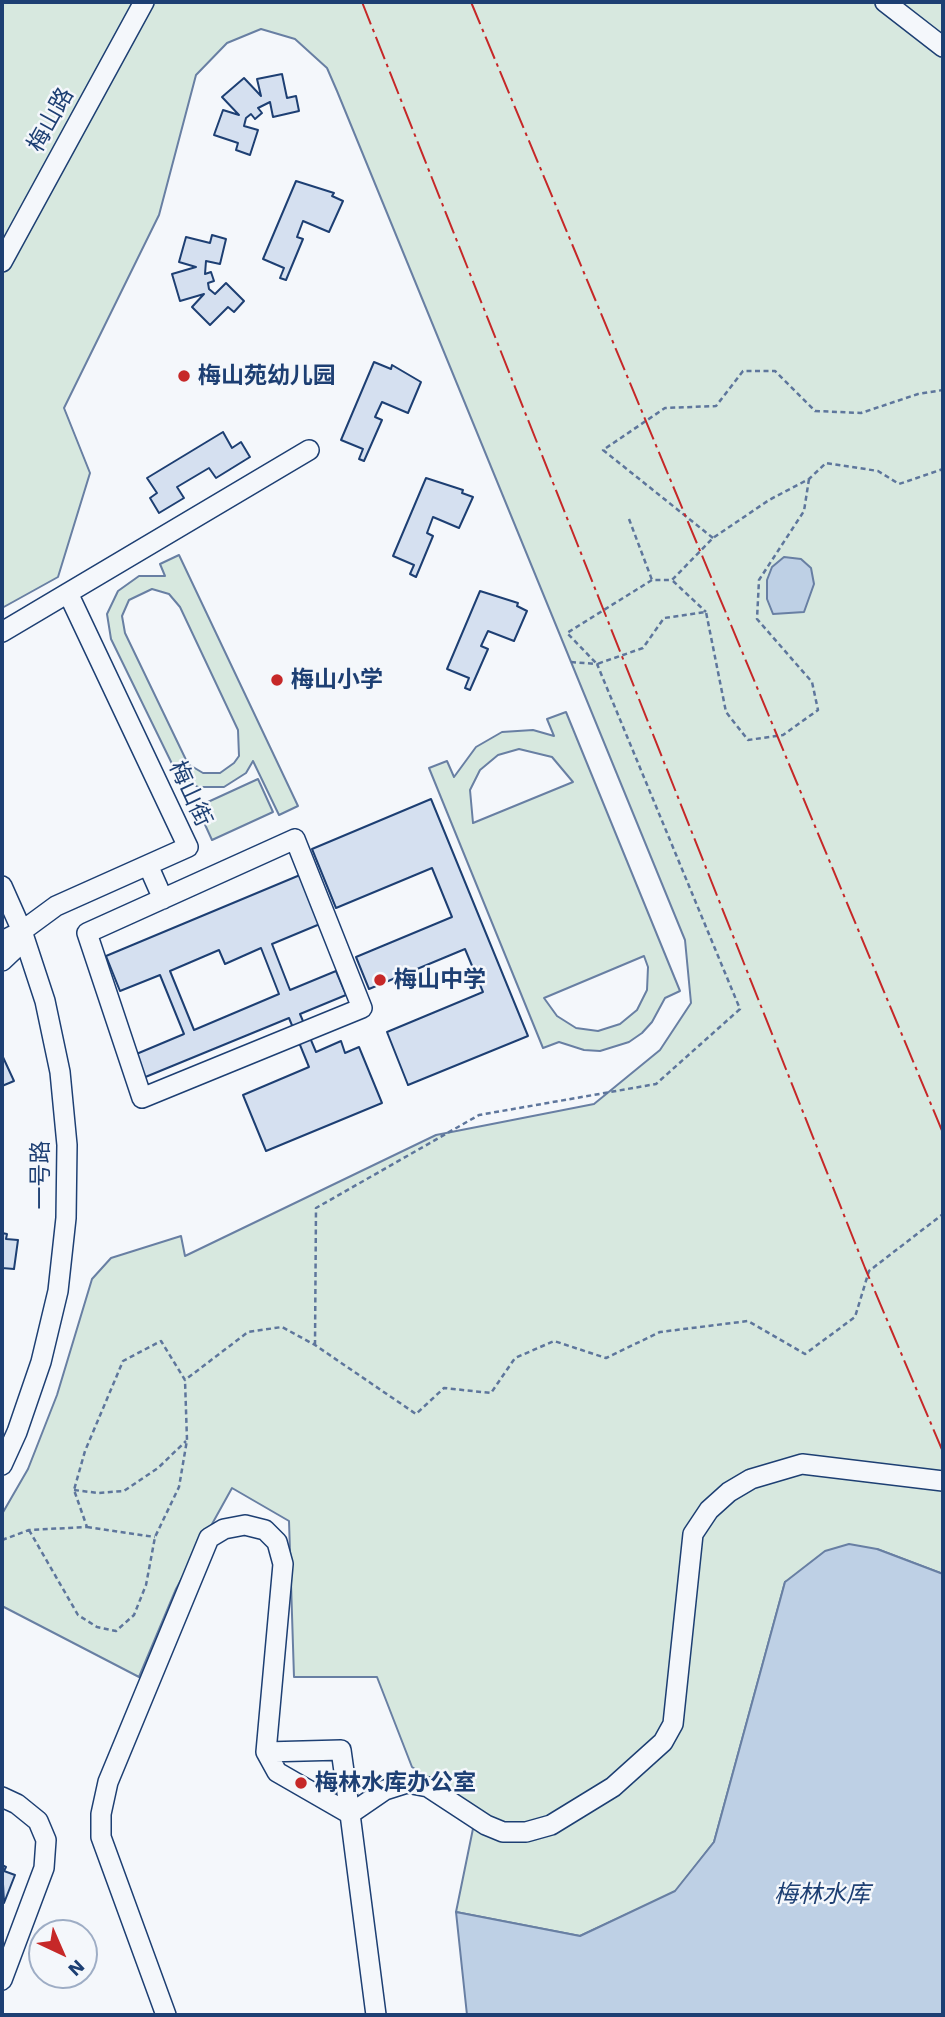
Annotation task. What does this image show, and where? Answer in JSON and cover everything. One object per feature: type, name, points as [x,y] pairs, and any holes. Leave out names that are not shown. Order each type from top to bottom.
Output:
[{"type":"street","name":"梅山路","points":[[2,262],[144,2]]},
{"type":"street","points":[[884,2],[943,47]]},
{"type":"street","points":[[2,632],[309,450]]},
{"type":"street","name":"梅山街","points":[[2,941],[22,931],[56,906],[188,847],[68,593]]},
{"type":"street","points":[[295,839],[362,1008],[142,1098],[87,933],[163,899],[295,839]]},
{"type":"street","points":[[148,865],[163,899]]},
{"type":"street","name":"一号路","points":[[2,886],[22,931],[45,1000],[60,1072],[67,1145],[66,1218],[58,1291],[41,1362],[18,1432],[2,1465]]},
{"type":"street","name":"梅山街","points":[[2,961],[20,944],[22,931]]},
{"type":"street","points":[[350,1814],[386,1790],[407,1783],[428,1787],[486,1825],[503,1832],[526,1832],[551,1825],[613,1787],[663,1742],[673,1724],[693,1534],[709,1510],[729,1492],[751,1479],[802,1464],[943,1481]]},
{"type":"street","points":[[166,2015],[101,1837],[101,1814],[108,1782],[209,1538],[225,1529],[244,1525],[265,1530],[277,1542],[283,1564],[266,1752],[277,1772],[350,1814]]},
{"type":"street","points":[[266,1752],[341,1750],[376,2015]]},
{"type":"street","points":[[2,1797],[18,1804],[38,1821],[46,1840],[44,1868],[2,1980]]},
{"type":"path","points":[[713,538],[603,450],[665,408],[716,406],[743,371],[775,371],[815,411],[861,413],[918,394],[943,390]]},
{"type":"path","points":[[673,580],[713,538],[769,500],[809,480],[825,463],[878,471],[899,484],[943,468]]},
{"type":"path","points":[[315,1345],[316,1208],[479,1115],[656,1084],[740,1009],[597,664],[567,633],[652,580],[673,580],[706,612],[726,712],[748,740],[783,735],[818,710],[812,682],[757,619],[759,580],[804,511],[809,480]]},
{"type":"path","points":[[629,519],[652,580]]},
{"type":"path","points":[[571,663],[597,664],[643,648],[664,618],[706,612]]},
{"type":"path","points":[[185,1380],[248,1332],[282,1327],[315,1345],[416,1414],[444,1388],[491,1393],[515,1358],[554,1340],[606,1358],[660,1332],[748,1321],[805,1354],[855,1317],[869,1271],[943,1214]]},
{"type":"path","points":[[29,1530],[78,1615],[97,1627],[116,1632],[134,1615],[146,1585],[155,1537],[179,1487],[187,1440],[185,1380],[161,1341],[123,1361],[85,1451],[74,1490],[87,1527]]},
{"type":"path","points":[[74,1490],[98,1493],[124,1491],[158,1468],[187,1440]]},
{"type":"path","points":[[2,1541],[29,1530],[87,1527],[155,1537]]},
{"type":"shaded area","points":[[2,2],[943,2],[943,1574],[877,1549],[785,1582],[714,1842],[675,1892],[580,1936],[456,1912],[477,1809],[412,1767],[377,1677],[294,1677],[289,1521],[232,1488],[176,1589],[139,1677],[2,1606],[2,1514],[28,1469],[57,1395],[92,1279],[111,1258],[181,1236],[185,1256],[436,1135],[594,1104],[660,1050],[691,1003],[685,940],[337,91],[327,68],[295,39],[261,29],[227,43],[196,75],[159,215],[64,408],[90,473],[58,577],[2,608]]},
{"type":"shaded area","points":[[179,555],[298,806],[279,815],[253,761],[246,773],[224,787],[198,787],[177,774],[111,639],[107,614],[118,591],[139,576],[165,576],[160,564]],"holes":[[[152,589],[169,594],[180,607],[238,730],[239,756],[220,773],[203,773],[188,764],[125,633],[122,616],[129,600]]]},
{"type":"shaded area","points":[[566,712],[680,991],[665,998],[652,1022],[642,1033],[629,1042],[600,1051],[584,1050],[559,1042],[543,1048],[429,768],[447,761],[454,777],[476,747],[502,732],[533,730],[554,736],[547,719]],"holes":[[[519,749],[552,757],[573,782],[473,823],[470,790],[480,770],[498,755]],[[644,956],[648,967],[647,990],[637,1010],[620,1024],[598,1031],[576,1028],[557,1016],[544,998]]]},
{"type":"shaded area","points":[[258,779],[273,812],[212,840],[197,807]]},
{"type":"water","points":[[784,557],[801,559],[811,568],[814,584],[804,612],[773,614],[767,599],[767,580],[772,567]]},
{"type":"water","name":"梅林水库","points":[[849,1544],[877,1549],[943,1574],[943,2015],[467,2015],[456,1912],[580,1936],[675,1891],[714,1842],[785,1582],[825,1551]]},
{"type":"building","points":[[282,74],[287,98],[296,96],[299,111],[273,117],[270,102],[258,108],[262,113],[255,119],[251,114],[246,118],[244,126],[258,130],[250,155],[236,150],[238,143],[214,135],[223,110],[239,115],[222,97],[244,78],[261,96],[257,79]]},
{"type":"building","points":[[296,181],[334,193],[332,196],[343,201],[329,232],[303,221],[297,237],[303,239],[286,280],[280,278],[284,268],[263,259]]},
{"type":"building","points":[[212,235],[226,239],[220,264],[206,261],[205,274],[211,272],[214,281],[208,283],[209,289],[215,294],[226,283],[244,301],[234,312],[228,307],[210,325],[192,307],[204,294],[180,301],[172,274],[196,267],[179,262],[186,237],[210,243]]},
{"type":"building","points":[[374,362],[391,369],[392,365],[421,382],[408,413],[382,402],[375,417],[382,420],[364,461],[359,459],[363,449],[341,440]]},
{"type":"building","points":[[223,432],[232,448],[241,442],[250,457],[216,478],[209,468],[177,487],[184,498],[159,513],[150,498],[157,493],[147,478]]},
{"type":"building","points":[[426,478],[463,490],[462,493],[473,497],[459,528],[433,517],[427,533],[433,536],[416,577],[410,574],[414,565],[393,556]]},
{"type":"building","points":[[480,591],[518,603],[517,606],[527,611],[514,641],[488,631],[481,646],[488,649],[470,690],[465,688],[469,678],[447,669]]},
{"type":"building","points":[[431,799],[528,1036],[408,1085],[387,1032],[483,992],[465,949],[369,989],[356,957],[452,917],[432,868],[336,908],[312,849]]},
{"type":"building","points":[[300,875],[320,924],[272,944],[290,990],[336,971],[346,995],[300,1014],[316,1052],[341,1041],[345,1053],[359,1047],[382,1103],[266,1151],[243,1095],[309,1067],[289,1018],[143,1078],[134,1055],[184,1034],[160,975],[120,991],[106,956]],"holes":[[[261,948],[279,994],[194,1030],[170,971],[219,950],[225,964]]]},
{"type":"building","points":[[2,1055],[14,1081],[2,1086]]},
{"type":"building","points":[[2,1233],[7,1234],[6,1239],[18,1240],[14,1269],[2,1268]]},
{"type":"building","points":[[2,1865],[6,1867],[4,1871],[15,1875],[4,1903]]},
{"type":"power","points":[[362,2],[865,1268],[943,1452]]},
{"type":"power","points":[[471,2],[943,1133]]},
{"type":"place","name":"梅山苑幼儿园","points":[[184,376]]},
{"type":"place","name":"梅山小学","points":[[277,680]]},
{"type":"place","name":"梅山中学","points":[[380,980]]},
{"type":"place","name":"梅林水库办公室","points":[[301,1783]]}]
